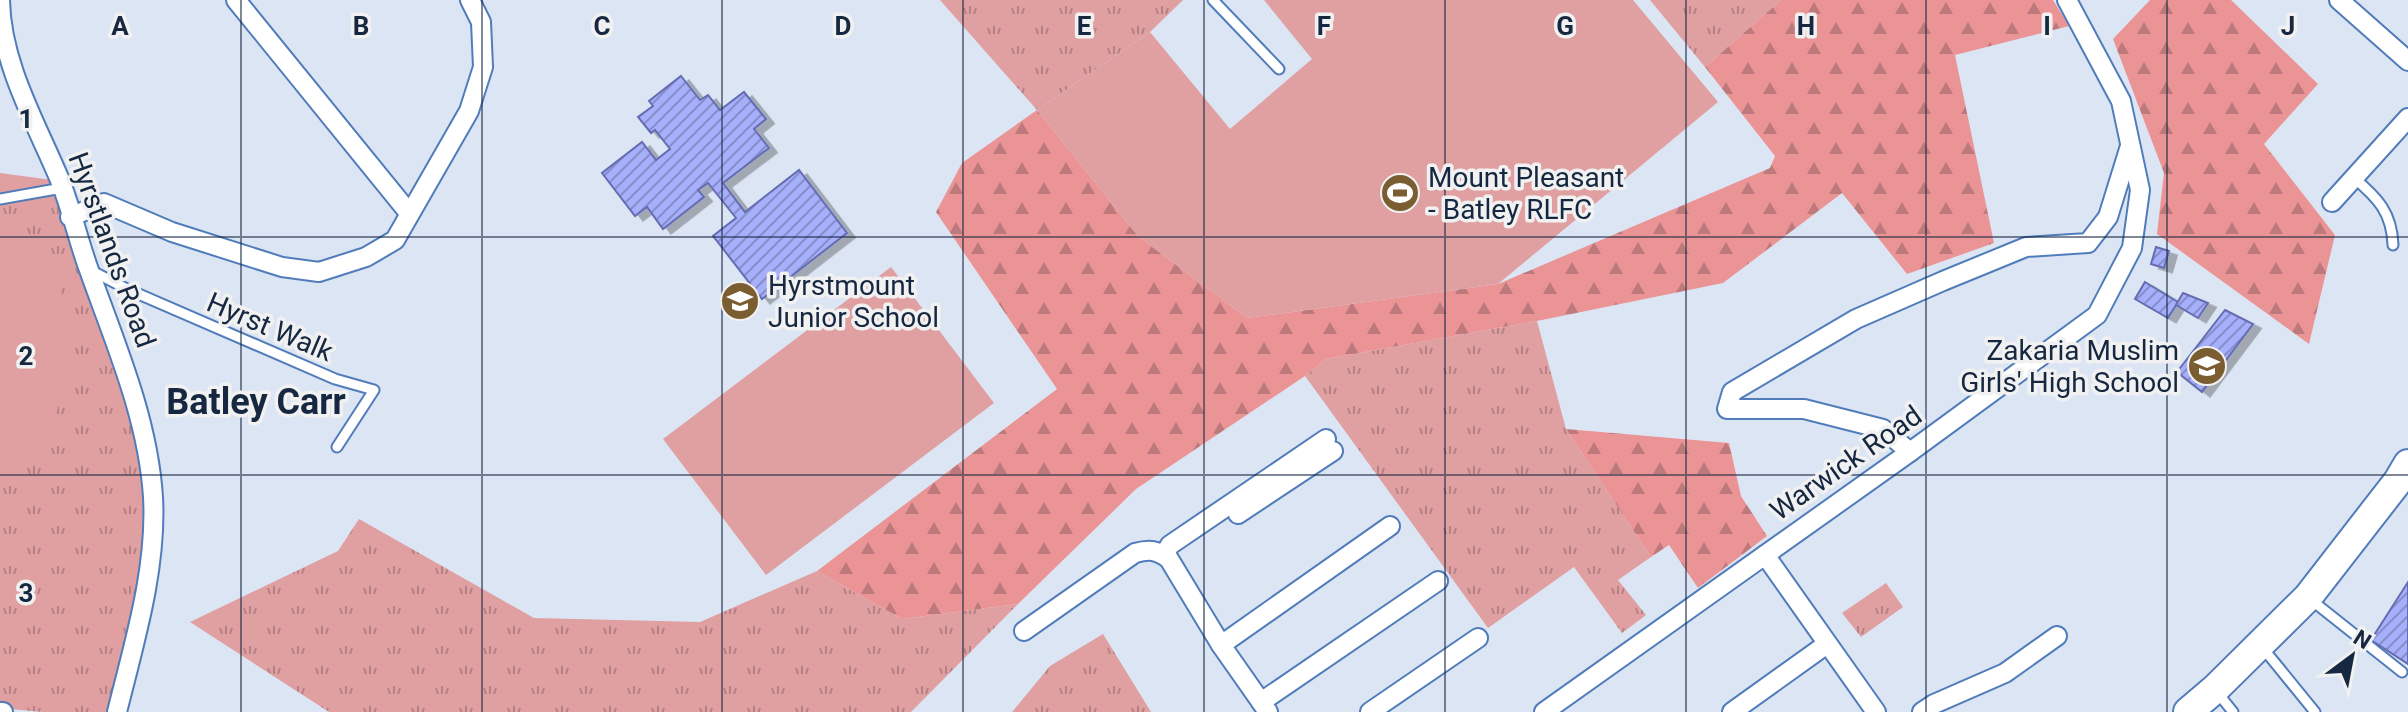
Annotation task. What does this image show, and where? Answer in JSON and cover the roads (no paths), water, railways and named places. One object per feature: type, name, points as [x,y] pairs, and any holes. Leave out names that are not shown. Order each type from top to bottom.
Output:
[{"type":"main road","points":[[2188,712],[2308,597],[2408,464]]},
{"type":"street","name":"Hyrstlands Road","points":[[0,0],[0,26],[28,111],[62,188],[133,393],[147,448],[153,498],[150,563],[117,712]]},
{"type":"street","points":[[236,0],[409,213]]},
{"type":"street","points":[[70,217],[104,203],[172,232],[282,267],[319,272],[366,257],[395,240],[469,111],[483,67],[481,22],[470,0]]},
{"type":"street","name":"Warwick Road","points":[[1544,712],[2097,315],[2132,248],[2140,190],[2121,101],[2067,0]]},
{"type":"street","points":[[2343,1],[2408,61]]},
{"type":"street","points":[[2332,202],[2408,118]]},
{"type":"street","points":[[1910,452],[1883,429],[1804,409],[1727,409],[1732,392],[1856,319],[2026,247],[2088,243],[2108,217],[2131,143]]},
{"type":"street","points":[[1161,555],[1170,545],[1330,445]]},
{"type":"street","points":[[1221,645],[1390,526]]},
{"type":"street","points":[[1024,631],[1135,553],[1161,555]]},
{"type":"street","points":[[1161,555],[1264,707],[1438,581]]},
{"type":"street","points":[[1765,555],[1876,712]]},
{"type":"street","points":[[1922,712],[2005,673],[2057,636]]},
{"type":"street","points":[[1370,712],[1478,638]]},
{"type":"street","points":[[1732,712],[1827,644]]},
{"type":"lane","points":[[1213,0],[1279,69]]},
{"type":"lane","points":[[2354,178],[2387,212],[2393,245]]},
{"type":"lane","points":[[0,199],[62,188]]},
{"type":"lane","name":"Hyrst Walk","points":[[89,269],[127,289],[335,379],[374,390],[337,447]]},
{"type":"lane","points":[[2308,597],[2402,672]]},
{"type":"lane","points":[[2260,644],[2315,712]]},
{"type":"lane","points":[[2215,689],[2233,712]]},
{"type":"place","name":"Mount Pleasant - Batley RLFC","points":[[1400,193]]},
{"type":"place","name":"Hyrstmount Junior School","points":[[740,301]]},
{"type":"place","name":"Zakaria Muslim Girls' High School","points":[[2207,366]]},
{"type":"district","name":"Batley Carr","points":[[256,402]]}]
